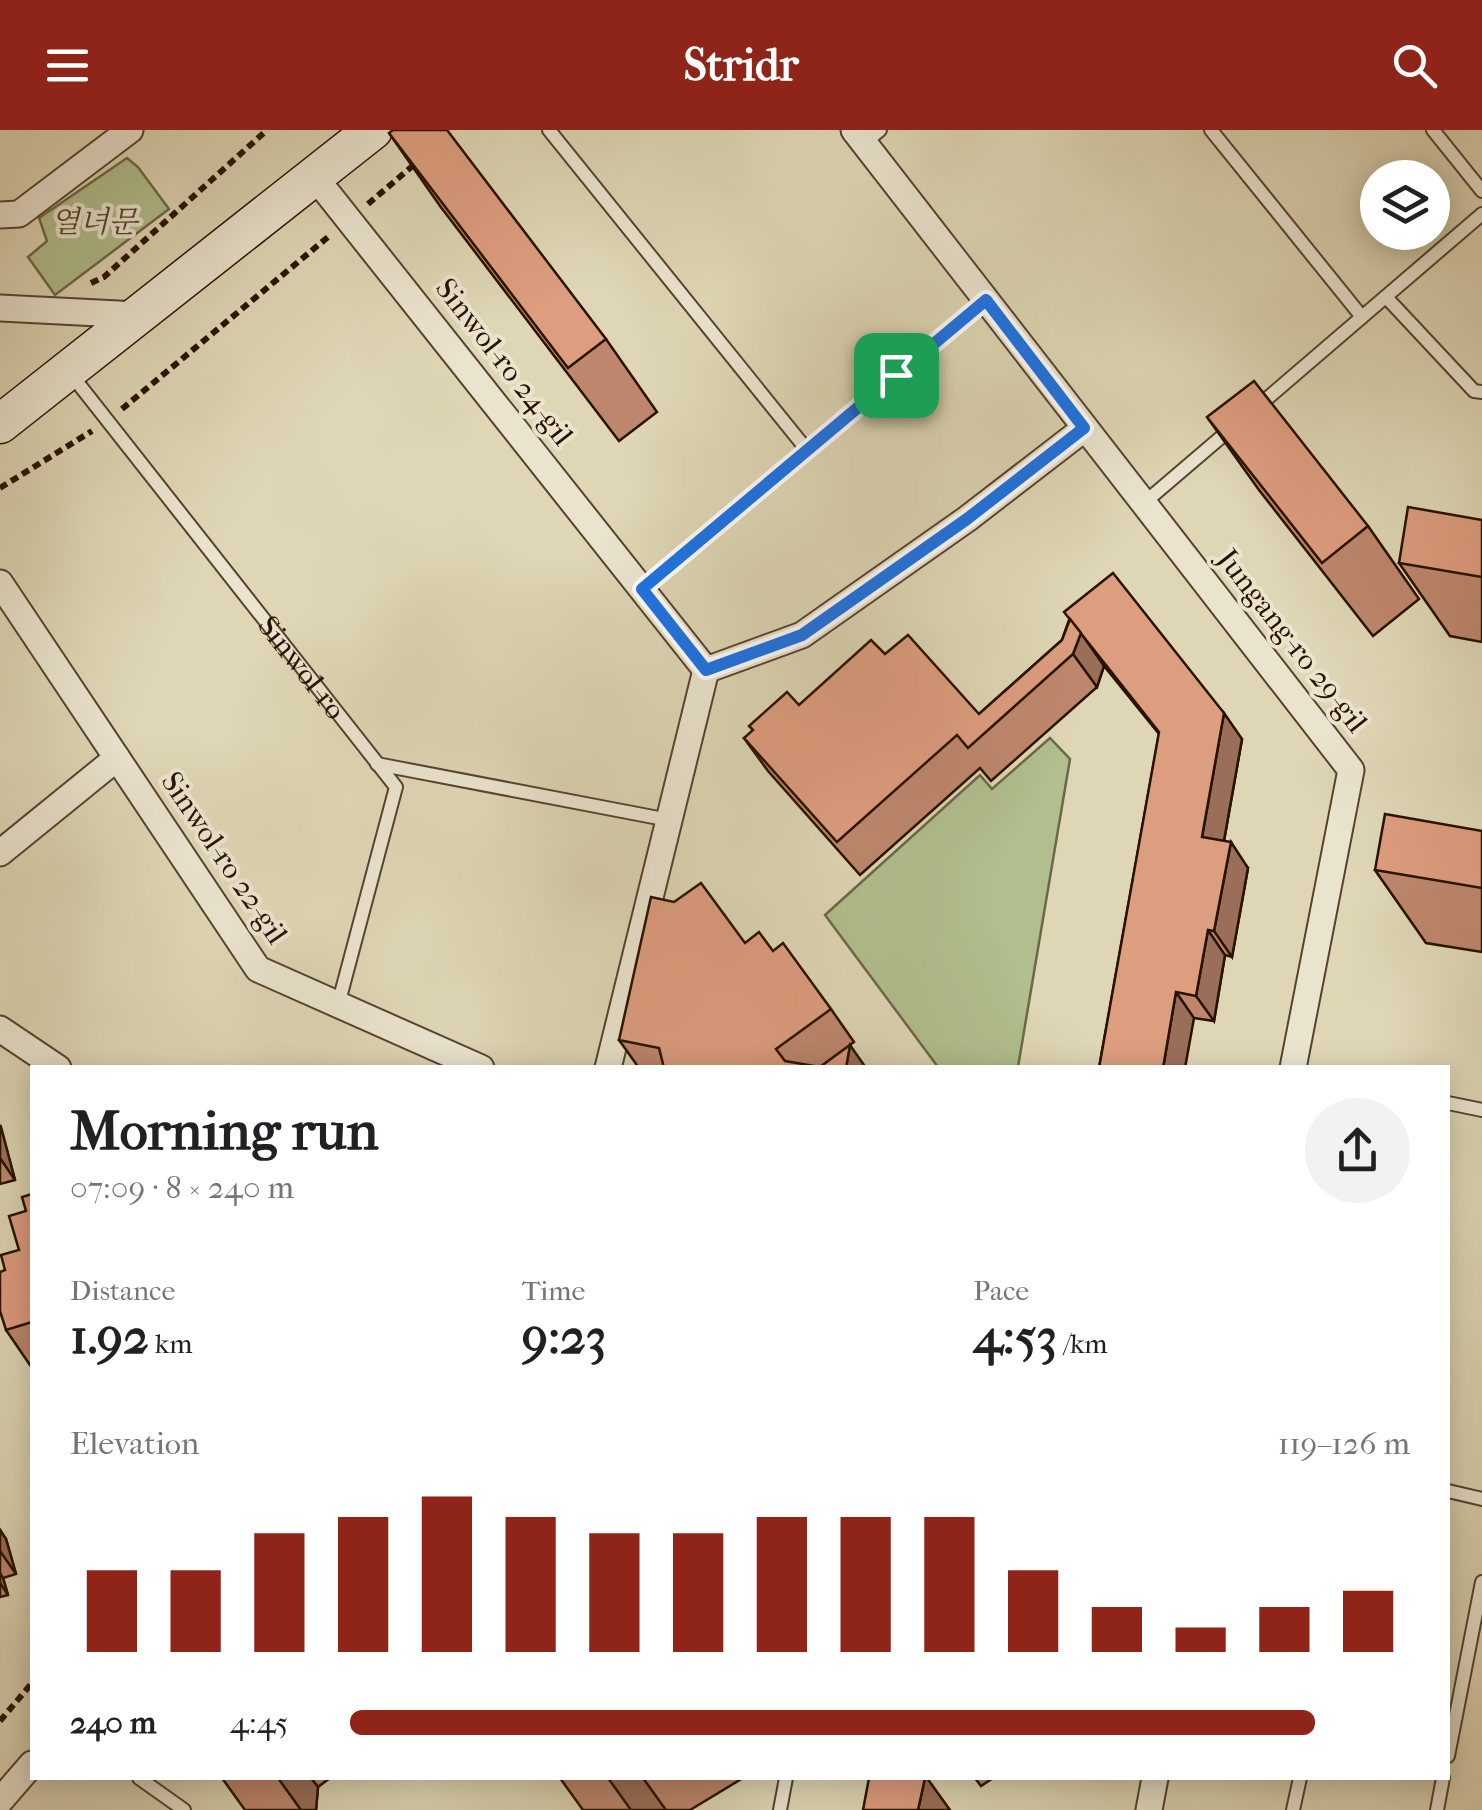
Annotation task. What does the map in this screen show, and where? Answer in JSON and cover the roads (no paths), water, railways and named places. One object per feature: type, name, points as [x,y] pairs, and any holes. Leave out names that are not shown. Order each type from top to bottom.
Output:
[{"type":"main road","points":[[0,424],[373,130]]},
{"type":"street","points":[[0,215],[20,214],[130,130]]},
{"type":"street","name":"Jungang-ro 29-gil","points":[[866,134],[986,300],[1351,770],[1294,1065]]},
{"type":"street","name":"Sinwol-ro 24-gil","points":[[314,176],[706,670]]},
{"type":"street","points":[[0,308],[138,316]]},
{"type":"street","points":[[609,1065],[706,670],[802,635],[967,519],[1084,428]]},
{"type":"street","name":"Sinwol-ro 22-gil","points":[[0,583],[258,970],[474,1065]]},
{"type":"street","points":[[0,854],[118,758]]},
{"type":"street","points":[[0,1029],[54,1065]]},
{"type":"street","points":[[0,1801],[30,1766]]},
{"type":"street","points":[[1149,1810],[1155,1780]]},
{"type":"lane","points":[[550,130],[808,450]]},
{"type":"lane","points":[[1211,130],[1362,318]]},
{"type":"lane","points":[[1434,130],[1482,190]]},
{"type":"lane","points":[[1144,503],[1482,214]]},
{"type":"lane","points":[[1386,297],[1474,391],[1482,392]]},
{"type":"lane","points":[[642,589],[986,300]]},
{"type":"lane","name":"Sinwol-ro","points":[[68,370],[396,787],[338,1004]]},
{"type":"lane","points":[[378,764],[669,820]]},
{"type":"lane","points":[[1450,1103],[1482,1110]]},
{"type":"lane","points":[[1450,1491],[1482,1499]]},
{"type":"lane","points":[[1450,1746],[1482,1582]]},
{"type":"lane","points":[[142,1780],[184,1810]]},
{"type":"lane","points":[[780,1810],[786,1780]]},
{"type":"lane","points":[[1293,1810],[1300,1780]]},
{"type":"lane","points":[[1437,1810],[1443,1780]]},
{"type":"park label","name":"열녀문","points":[[94,222]]}]
